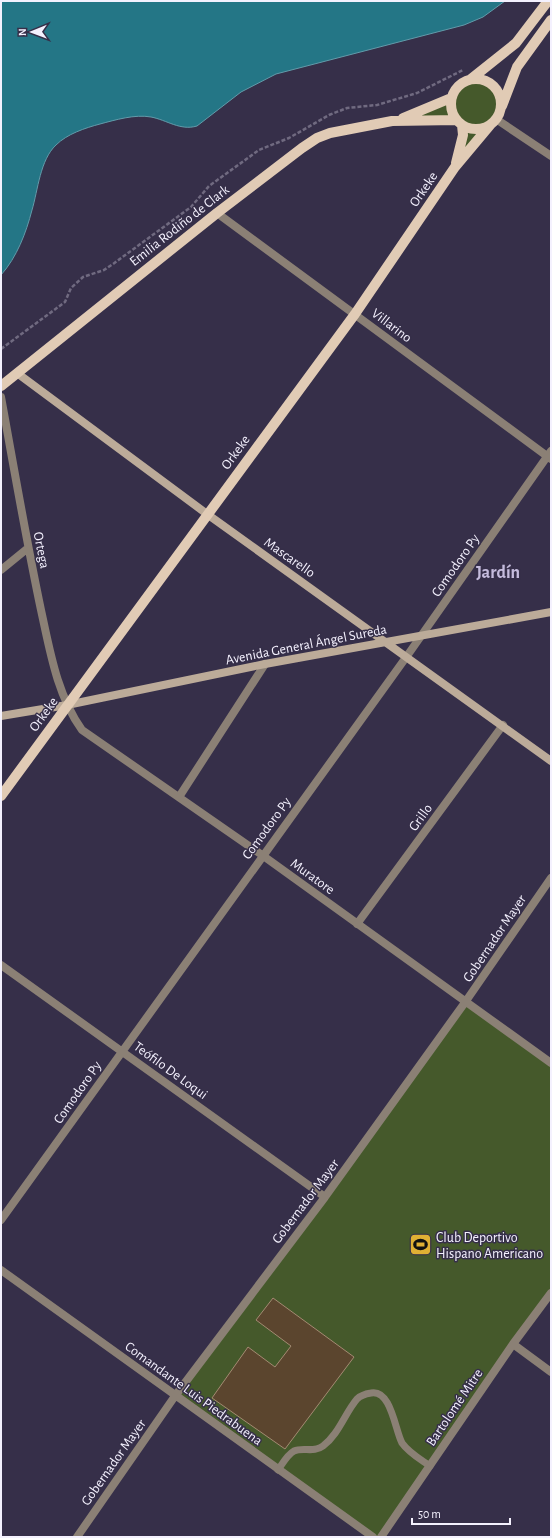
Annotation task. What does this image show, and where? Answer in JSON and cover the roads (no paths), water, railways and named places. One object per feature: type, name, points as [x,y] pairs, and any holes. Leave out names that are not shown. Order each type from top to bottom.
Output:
[{"type":"main road","points":[[455,167],[463,135],[459,122],[451,106],[451,98],[458,85],[471,79],[516,43],[548,1]]},
{"type":"main road","name":"Orkeke","points":[[1,796],[355,314],[455,167],[496,118],[517,67],[526,52],[551,20]]},
{"type":"main road","points":[[392,121],[459,122],[476,129],[496,118],[500,98],[494,86],[488,81],[480,78],[471,79]]},
{"type":"main road","points":[[392,121],[451,98]]},
{"type":"main road","name":"Emilia Rodiño de Clark","points":[[1,386],[217,213],[317,138],[330,133],[392,121]]},
{"type":"main road","name":"Mascarello","points":[[16,373],[207,514],[407,656],[551,761]]},
{"type":"main road","name":"Avenida General Ángel Sureda","points":[[1,716],[67,705],[265,664],[551,612]]},
{"type":"street","points":[[496,118],[551,156]]},
{"type":"street","name":"Villarino","points":[[217,213],[550,456]]},
{"type":"street","name":"Ortega","points":[[1,397],[28,548],[54,669],[67,705]]},
{"type":"street","name":"Comodoro Py","points":[[1,1220],[550,456]]},
{"type":"street","points":[[1,570],[28,548]]},
{"type":"street","points":[[178,797],[265,664]]},
{"type":"street","name":"Muratore","points":[[67,705],[82,730],[262,855],[551,1063]]},
{"type":"street","name":"Grillo","points":[[357,924],[503,725]]},
{"type":"street","name":"Gobernador Mayer","points":[[77,1537],[175,1396],[325,1197],[466,1001],[551,878]]},
{"type":"street","name":"Teófilo De Loqui","points":[[1,965],[325,1197]]},
{"type":"street","name":"Comandante Luis Piedrabuena","points":[[1,1270],[372,1537]]},
{"type":"street","name":"Bartolomé Mitre","points":[[381,1537],[513,1344],[551,1293]]},
{"type":"street","points":[[513,1344],[551,1372]]},
{"type":"lane","points":[[278,1470],[287,1457],[295,1451],[315,1450],[324,1446],[335,1433],[357,1399],[363,1394],[373,1392],[381,1395],[390,1406],[402,1443],[411,1453],[430,1466]]},
{"type":"place","name":"Club Deportivo Hispano Americano","points":[[420,1245]]},
{"type":"district","name":"Jardín","points":[[498,572]]}]
